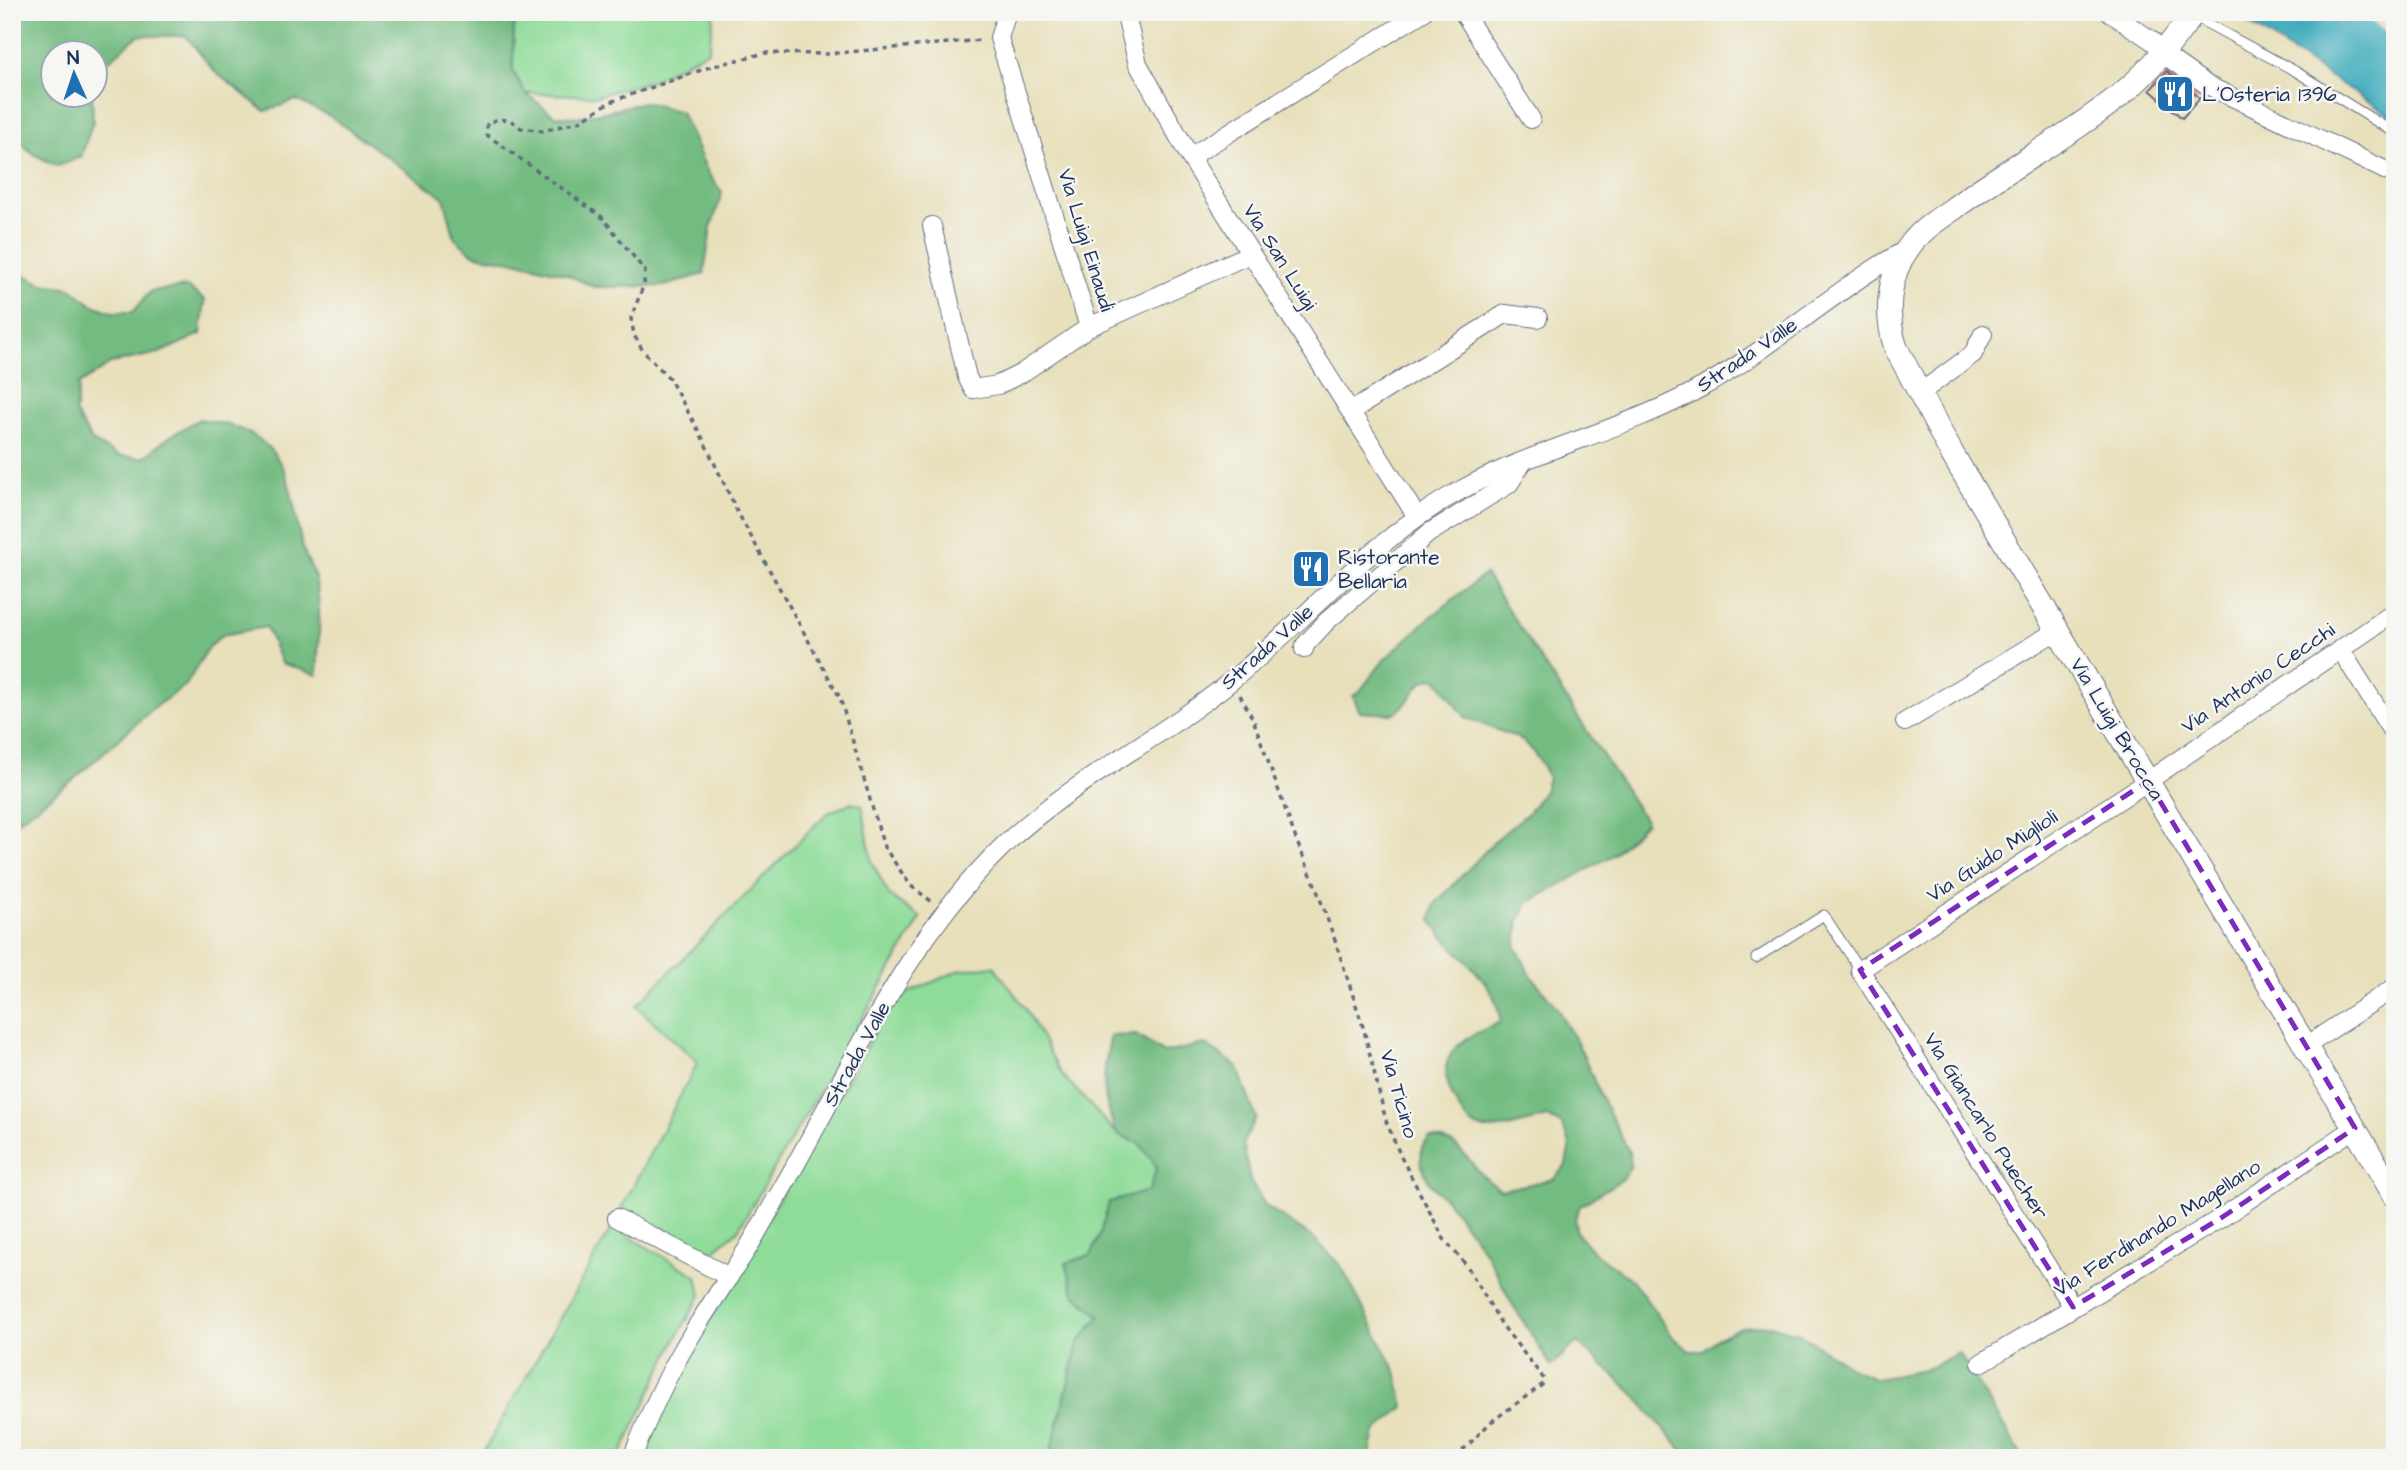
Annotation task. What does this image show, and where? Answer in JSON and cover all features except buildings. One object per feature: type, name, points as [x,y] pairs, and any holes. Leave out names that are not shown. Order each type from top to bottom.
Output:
[{"type":"street","points":[[999,38],[1007,12]]},
{"type":"street","name":"Via San Luigi","points":[[1125,12],[1138,64],[1190,157],[1417,517]]},
{"type":"street","points":[[1190,157],[1423,12]]},
{"type":"street","points":[[1463,12],[1531,119]]},
{"type":"street","points":[[2109,12],[2151,40],[2207,85],[2395,175]]},
{"type":"street","name":"Strada Valle","points":[[632,1458],[669,1374],[787,1179],[847,1072],[859,1045],[907,964],[944,911],[999,850],[1036,816],[1185,716],[1232,681],[1352,568],[1417,517],[1461,489],[1648,414],[1700,389],[1861,276],[1907,249],[1919,235],[1989,181],[2079,125],[2124,92],[2164,53],[2193,14]]},
{"type":"street","name":"Via Luigi Einaudi","points":[[999,38],[1089,327],[1250,254]]},
{"type":"street","points":[[932,226],[967,377],[973,389],[998,385],[1022,373],[1089,327]]},
{"type":"street","name":"Via Luigi Brocca","points":[[1907,249],[1888,305],[1896,348],[1951,452],[2395,1196]]},
{"type":"street","points":[[1352,411],[1505,314],[1538,318]]},
{"type":"street","points":[[1920,393],[1973,354],[1983,334]]},
{"type":"street","points":[[1304,649],[1327,621],[1372,580],[1429,533],[1509,484],[1523,462]]},
{"type":"street","name":"Via Antonio Cecchi","points":[[2148,781],[2395,612]]},
{"type":"street","points":[[1905,722],[2058,630]]},
{"type":"street","points":[[2340,649],[2395,736]]},
{"type":"street","name":"Via Guido Miglioli","points":[[1860,970],[2148,781]]},
{"type":"street","name":"Via Giancarlo Puecher","points":[[1860,970],[2073,1307]]},
{"type":"street","points":[[2306,1046],[2395,987]]},
{"type":"street","name":"Via Ferdinando Magellano","points":[[1981,1363],[2221,1218],[2355,1128]]},
{"type":"street","points":[[617,1218],[729,1277]]},
{"type":"lane","points":[[2193,14],[2295,71],[2395,133]]},
{"type":"lane","points":[[1756,958],[1824,915],[1860,970]]},
{"type":"path","points":[[944,911],[911,886],[884,846],[839,698],[737,511],[702,437],[669,378],[643,351],[634,335],[631,317],[645,271],[602,218],[487,135],[488,124],[497,119],[510,120],[521,128],[543,131],[580,121],[610,102],[710,67],[765,53],[826,54],[999,38]]},
{"type":"path","name":"Via Ticino","points":[[1232,681],[1253,719],[1328,920],[1364,1031],[1386,1121],[1401,1157],[1444,1239],[1467,1266],[1502,1325],[1544,1378],[1542,1385],[1491,1422],[1455,1458]]},
{"type":"highlighted area","points":[[2148,781],[2355,1128],[2221,1218],[2073,1307],[1860,970]]},
{"type":"green space","points":[[12,12],[514,12],[513,71],[525,93],[555,116],[577,117],[644,102],[681,112],[708,173],[722,193],[711,228],[704,274],[664,286],[594,287],[566,274],[519,262],[475,255],[455,239],[444,198],[330,116],[296,100],[265,111],[214,71],[186,36],[138,36],[108,61],[108,38],[38,38],[38,108],[92,108],[93,121],[81,157],[57,166],[35,155],[12,135]]},
{"type":"green space","points":[[514,12],[714,12],[709,50],[651,81],[596,96],[525,93],[513,71]]},
{"type":"green space","points":[[12,261],[22,274],[42,284],[71,288],[91,304],[111,312],[133,312],[151,291],[187,287],[205,300],[201,334],[159,353],[112,363],[79,384],[75,413],[92,441],[119,456],[143,458],[169,437],[199,419],[238,428],[260,440],[272,451],[286,476],[303,548],[315,579],[319,617],[317,675],[281,663],[266,627],[222,635],[208,648],[186,685],[156,706],[73,780],[12,825]]},
{"type":"green space","points":[[1485,574],[1646,822],[1613,855],[1528,903],[1519,920],[1516,947],[1530,974],[1557,1008],[1582,1052],[1630,1154],[1630,1167],[1622,1179],[1580,1206],[1575,1219],[1576,1232],[1592,1251],[1633,1281],[1673,1337],[1690,1351],[1702,1351],[1718,1338],[1741,1327],[1770,1325],[1800,1334],[1855,1370],[1877,1379],[1924,1370],[1959,1353],[2023,1458],[1689,1458],[1632,1392],[1577,1342],[1551,1366],[1511,1302],[1488,1257],[1450,1204],[1430,1184],[1421,1164],[1422,1147],[1429,1138],[1439,1138],[1454,1145],[1483,1176],[1501,1190],[1554,1179],[1566,1165],[1570,1144],[1562,1125],[1548,1117],[1508,1127],[1484,1129],[1469,1122],[1457,1106],[1447,1077],[1446,1067],[1451,1054],[1467,1039],[1500,1022],[1498,1007],[1483,980],[1431,920],[1435,904],[1498,838],[1527,814],[1544,791],[1548,778],[1543,766],[1528,745],[1516,737],[1466,718],[1436,678],[1422,683],[1393,714],[1360,712],[1353,696],[1385,659],[1425,622]]},
{"type":"green space","points":[[850,803],[862,805],[872,862],[889,895],[921,918],[738,1230],[713,1251],[620,1211],[698,1062],[636,1006],[826,814]]},
{"type":"green space","points":[[994,966],[1026,1009],[1062,1075],[1117,1134],[1139,1143],[1157,1167],[1149,1191],[1109,1203],[1100,1235],[1074,1294],[1100,1316],[1079,1342],[1050,1458],[649,1458],[640,1453],[674,1382],[890,1005],[912,991],[960,970]]},
{"type":"green space","points":[[1136,1035],[1164,1053],[1204,1044],[1237,1066],[1256,1118],[1243,1143],[1250,1181],[1266,1206],[1316,1240],[1341,1266],[1396,1371],[1404,1407],[1375,1432],[1369,1458],[1049,1458],[1079,1342],[1100,1316],[1074,1294],[1066,1263],[1091,1255],[1109,1202],[1149,1191],[1157,1167],[1139,1143],[1117,1134],[1105,1097],[1105,1063],[1111,1036]]},
{"type":"green space","points":[[612,1227],[697,1276],[701,1295],[676,1339],[619,1458],[480,1458]]},
{"type":"water","points":[[2231,12],[2319,12],[2395,60],[2395,119]]},
{"type":"waterway","points":[[2335,12],[2395,49]]},
{"type":"place","name":"L'Osteria 1396","points":[[2175,94]]},
{"type":"place","name":"Ristorante Bellaria","points":[[1311,569]]}]
